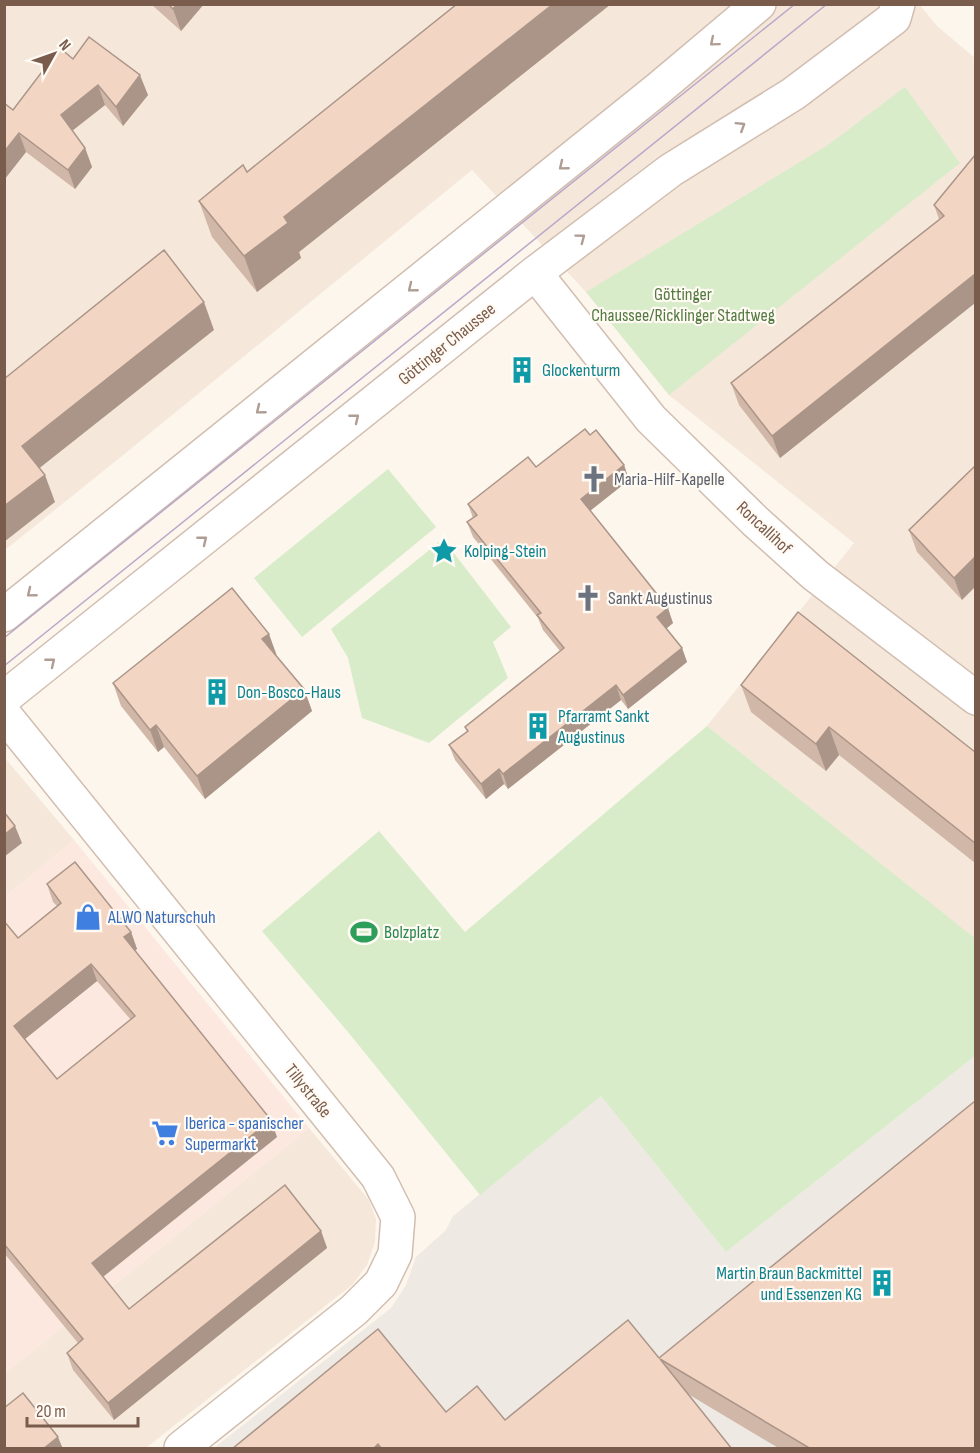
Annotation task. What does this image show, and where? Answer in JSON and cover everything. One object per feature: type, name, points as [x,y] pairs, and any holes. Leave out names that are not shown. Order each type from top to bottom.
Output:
[{"type":"street","points":[[4,615],[658,89],[759,4]]},
{"type":"street","name":"Göttinger Chaussee","points":[[4,698],[535,273],[671,170],[802,87],[894,18],[898,4]]},
{"type":"street","name":"Roncallihof","points":[[535,273],[651,419],[755,521],[815,575],[975,698]]},
{"type":"street","name":"Tillystraße","points":[[4,714],[378,1177],[398,1217],[395,1254],[381,1283],[354,1310],[182,1449]]},
{"type":"shaded area","points":[[5,5],[920,5],[937,26],[975,58],[975,939],[707,726],[854,543],[669,395],[586,292],[472,170],[5,550]]},
{"type":"shaded area","points":[[4,757],[74,840],[5,897],[4,897]]},
{"type":"shaded area","points":[[74,840],[309,1128],[5,1373],[5,897]]},
{"type":"shaded area","points":[[975,1056],[975,1448],[214,1448],[391,1308],[406,1285],[416,1257],[446,1230],[453,1216],[601,1096],[726,1252]]},
{"type":"shaded area","points":[[309,1128],[369,1200],[376,1219],[375,1242],[367,1265],[353,1284],[146,1448],[5,1448],[5,1373]]},
{"type":"green space","name":"Göttinger Chaussee/Ricklinger Stadtweg","points":[[905,87],[960,163],[669,395],[586,292],[828,145]]},
{"type":"green space","points":[[388,469],[436,527],[302,637],[254,578]]},
{"type":"green space","points":[[443,539],[511,627],[493,642],[508,678],[429,743],[362,718],[348,658],[331,629]]},
{"type":"green space","points":[[707,726],[976,939],[975,1056],[726,1252],[601,1096],[480,1195],[348,1032],[262,931],[379,831],[465,932]]},
{"type":"building","points":[[457,4],[553,4],[284,217],[288,223],[244,256],[199,201],[243,165],[247,172]]},
{"type":"building","points":[[89,37],[140,75],[116,107],[98,85],[61,115],[85,148],[68,170],[19,133],[4,152],[4,103],[13,110],[60,48],[73,59]]},
{"type":"building","points":[[975,155],[975,274],[772,436],[731,383],[944,216],[934,205]]},
{"type":"building","points":[[164,250],[204,302],[22,446],[45,475],[4,506],[4,379]]},
{"type":"building","name":"Sankt Augustinus","points":[[585,429],[590,435],[596,430],[624,465],[581,499],[668,608],[657,617],[682,648],[623,695],[616,685],[503,774],[499,769],[481,784],[449,745],[468,731],[465,727],[564,648],[537,615],[541,613],[467,522],[477,515],[468,504],[528,457],[536,467]]},
{"type":"building","points":[[975,466],[975,557],[954,578],[909,530]]},
{"type":"building","name":"Don-Bosco-Haus","points":[[232,588],[269,634],[262,639],[304,689],[197,776],[156,725],[150,730],[113,683]]},
{"type":"building","points":[[798,612],[975,752],[975,843],[829,727],[816,744],[741,685]]},
{"type":"building","points":[[4,812],[15,826],[4,835]]},
{"type":"building","points":[[75,862],[131,932],[124,937],[271,1120],[92,1263],[129,1309],[285,1185],[321,1231],[108,1403],[67,1353],[83,1339],[4,1244],[4,921],[18,938],[61,903],[47,884]],"holes":[[[91,964],[135,1016],[57,1079],[14,1026]]]},
{"type":"building","name":"Martin Braun Backmittel und Essenzen KG","points":[[975,1101],[975,1449],[811,1449],[660,1359],[732,1449],[382,1449],[378,1444],[373,1449],[232,1449],[378,1329],[446,1412],[477,1386],[505,1420],[628,1320],[659,1358]]},
{"type":"building","points":[[23,1393],[58,1437],[43,1449],[4,1449],[4,1408]]},
{"type":"tram line","points":[[4,638],[795,4]]},
{"type":"tram line","points":[[4,666],[827,4]]},
{"type":"place","name":"Glockenturm","points":[[522,370]]},
{"type":"place","name":"Maria-Hilf-Kapelle","points":[[594,479]]},
{"type":"place","name":"Kolping-Stein","points":[[444,551]]},
{"type":"place","name":"Sankt Augustinus","points":[[588,598]]},
{"type":"place","name":"Don-Bosco-Haus","points":[[217,692]]},
{"type":"place","name":"Pfarramt Sankt Augustinus","points":[[538,726]]},
{"type":"place","name":"ALWO Naturschuh","points":[[88,917]]},
{"type":"place","name":"Bolzplatz","points":[[364,932]]},
{"type":"place","name":"Iberica - spanischer Supermarkt","points":[[165,1133]]},
{"type":"place","name":"Martin Braun Backmittel und Essenzen KG","points":[[882,1283]]}]
